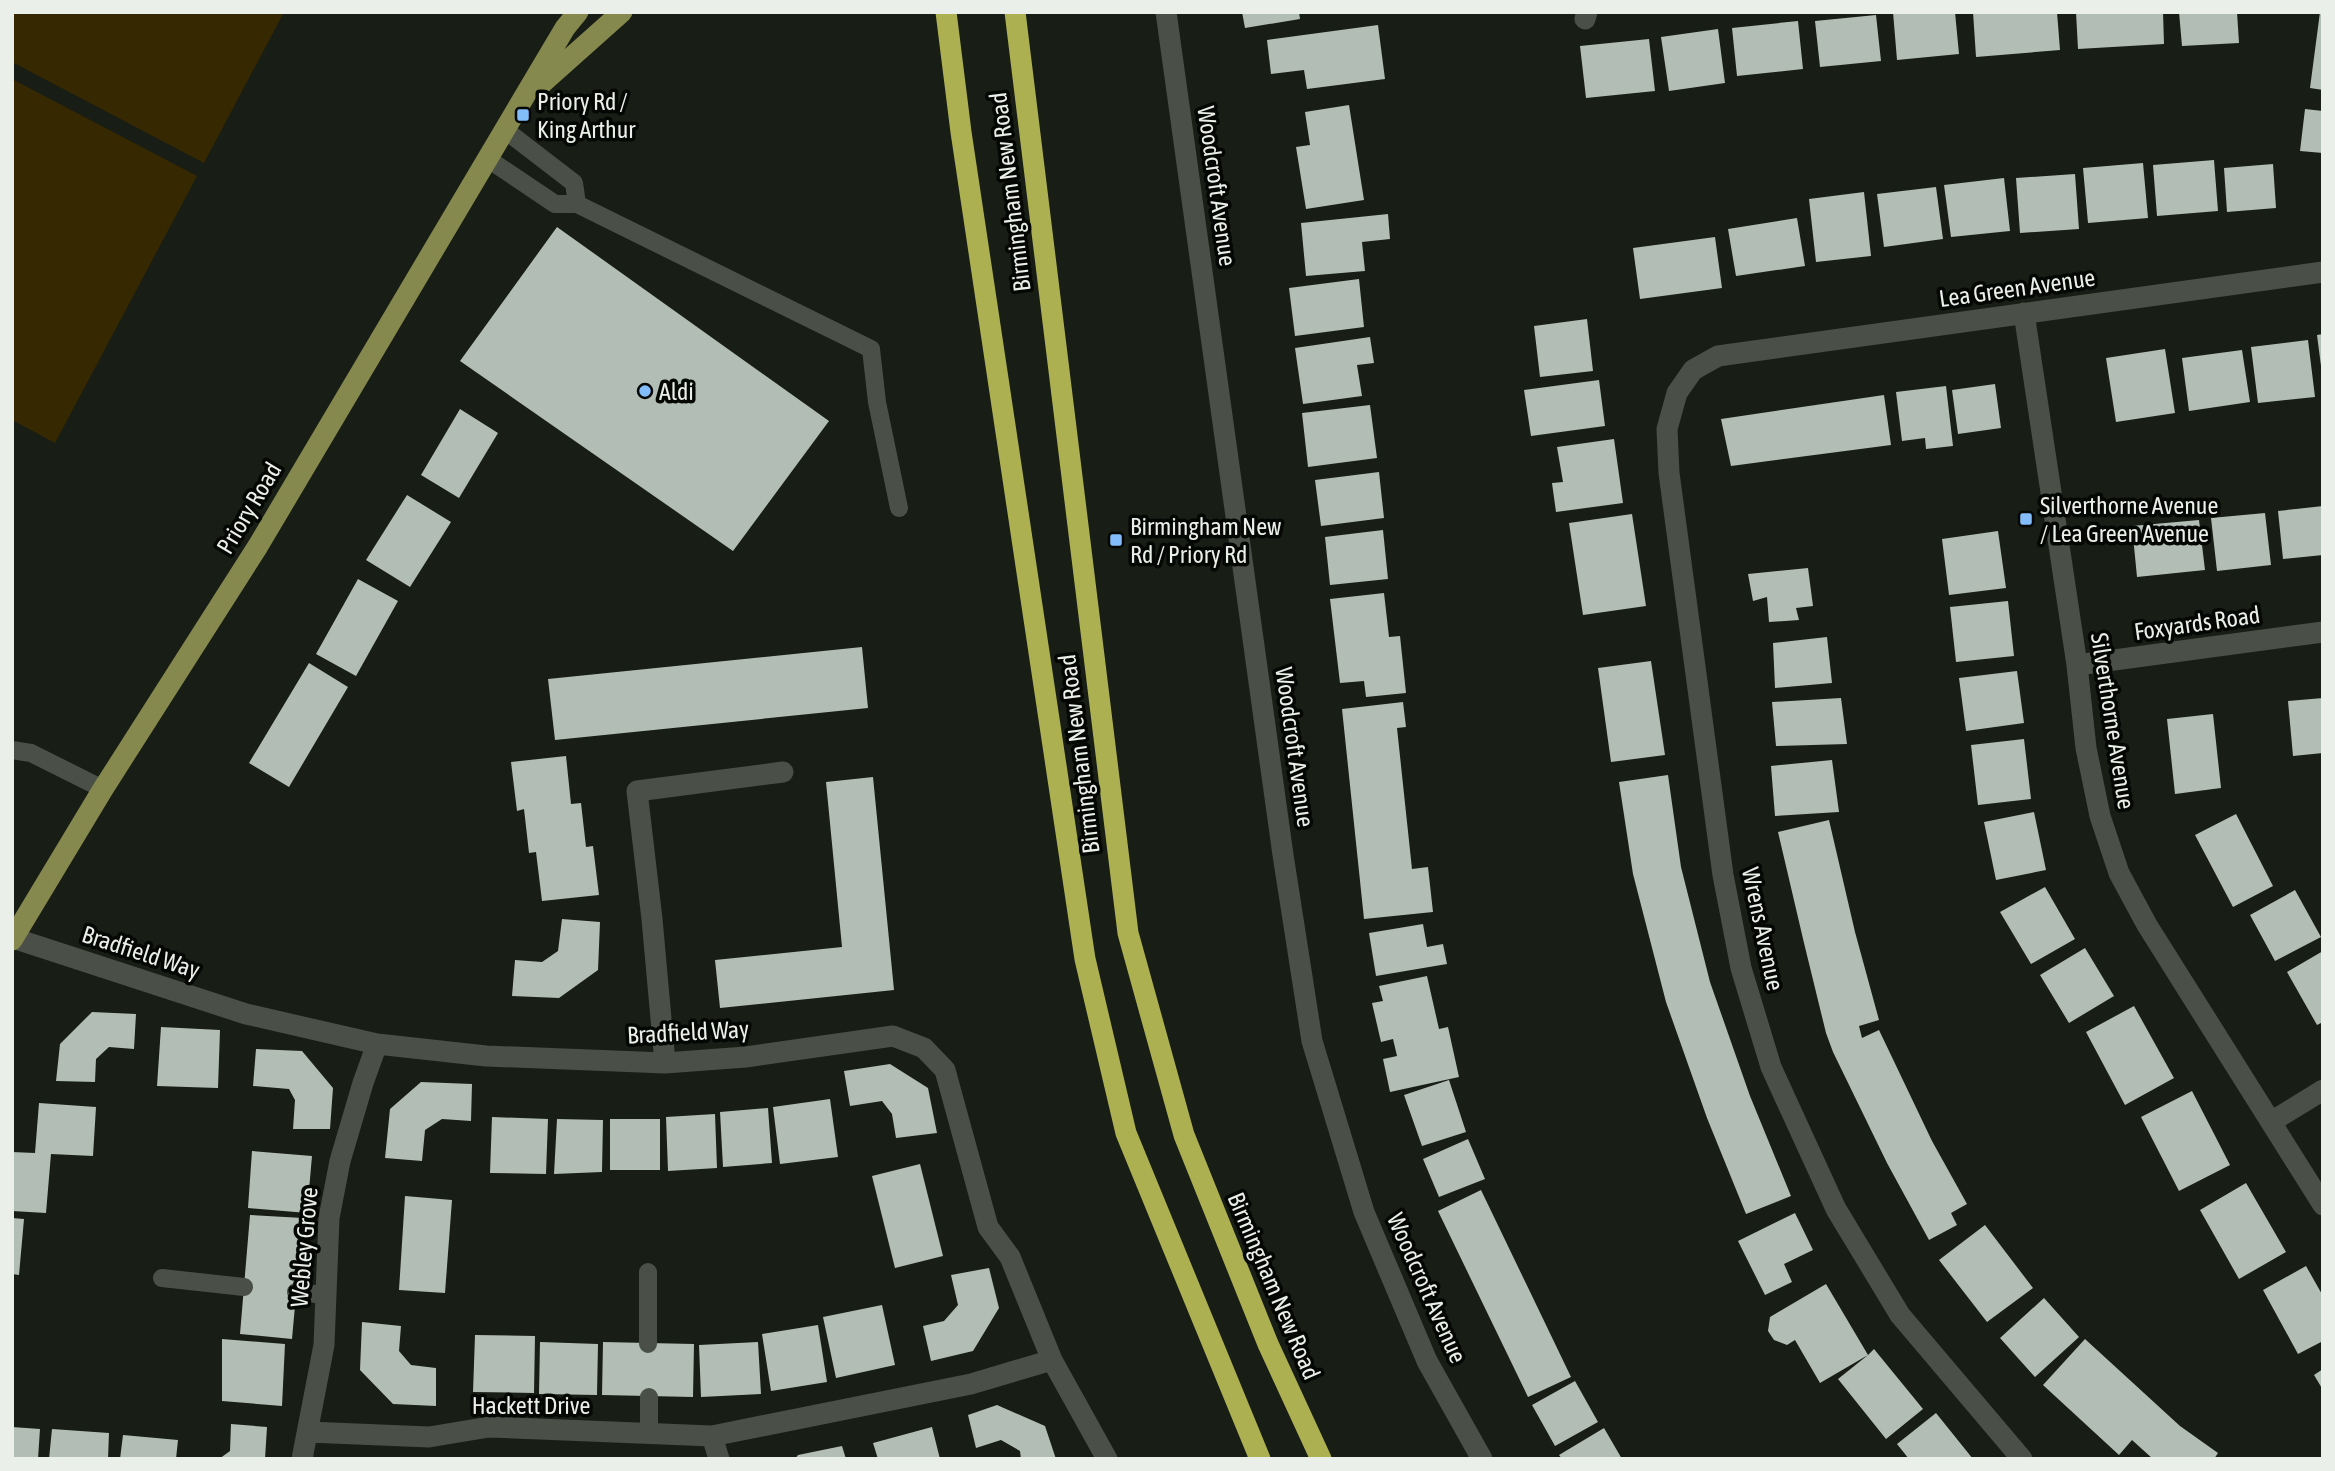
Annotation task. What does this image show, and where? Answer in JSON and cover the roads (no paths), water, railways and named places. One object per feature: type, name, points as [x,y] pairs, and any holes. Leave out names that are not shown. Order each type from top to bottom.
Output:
[{"type":"highway","name":"Birmingham New Road","points":[[946,12],[961,132],[1086,959],[1126,1133],[1260,1459]]},
{"type":"highway","name":"Birmingham New Road","points":[[1015,12],[1128,933],[1184,1135],[1268,1344],[1321,1459]]},
{"type":"main road","name":"Priory Road","points":[[13,939],[103,789],[258,546],[565,28],[578,12]]},
{"type":"main road","name":"Priory Road","points":[[524,99],[621,12]]},
{"type":"street","name":"Woodcroft Avenue","points":[[1166,12],[1283,855],[1312,1041],[1364,1212],[1427,1361],[1482,1459]]},
{"type":"street","name":"Lea Green Avenue","points":[[1718,356],[2323,272]]},
{"type":"street","name":"Silverthorne Avenue","points":[[2024,313],[2077,665],[2086,748],[2100,816],[2119,873],[2147,925],[2323,1205]]},
{"type":"street","name":"Wrens Avenue","points":[[1718,356],[1693,370],[1677,393],[1667,429],[1669,473],[1721,862],[1741,968],[1771,1066],[1836,1209],[1900,1315],[2022,1459]]},
{"type":"street","name":"Foxyards Road","points":[[2077,665],[2323,632]]},
{"type":"street","points":[[665,1063],[637,792],[783,772]]},
{"type":"street","name":"Bradfield Way","points":[[13,939],[246,1014],[377,1044],[486,1056],[665,1063],[746,1057],[893,1037],[924,1048],[945,1070],[988,1227],[1010,1257],[1052,1360],[1107,1459]]},
{"type":"street","name":"Webley Grove","points":[[302,1459],[324,1345],[328,1218],[340,1161],[377,1044]]},
{"type":"street","points":[[2271,1122],[2323,1090]]},
{"type":"street","name":"Hackett Drive","points":[[309,1432],[429,1437],[489,1427],[712,1436],[971,1384],[1052,1360]]},
{"type":"street","points":[[712,1436],[719,1459]]},
{"type":"lane","points":[[505,130],[575,183],[577,204]]},
{"type":"lane","points":[[488,159],[555,204],[577,204],[871,349],[877,402],[899,508]]},
{"type":"lane","points":[[12,750],[31,753],[103,789]]},
{"type":"lane","points":[[648,1272],[648,1344]]},
{"type":"lane","points":[[162,1278],[244,1287]]},
{"type":"lane","points":[[296,1292],[326,1296]]},
{"type":"lane","points":[[649,1397],[649,1433]]},
{"type":"place","name":"Priory Rd / King Arthur","points":[[523,115]]},
{"type":"place","name":"Aldi","points":[[645,391]]},
{"type":"place","name":"Silverthorne Avenue / Lea Green Avenue","points":[[2026,519]]},
{"type":"place","name":"Birmingham New Rd / Priory Rd","points":[[1116,540]]}]
